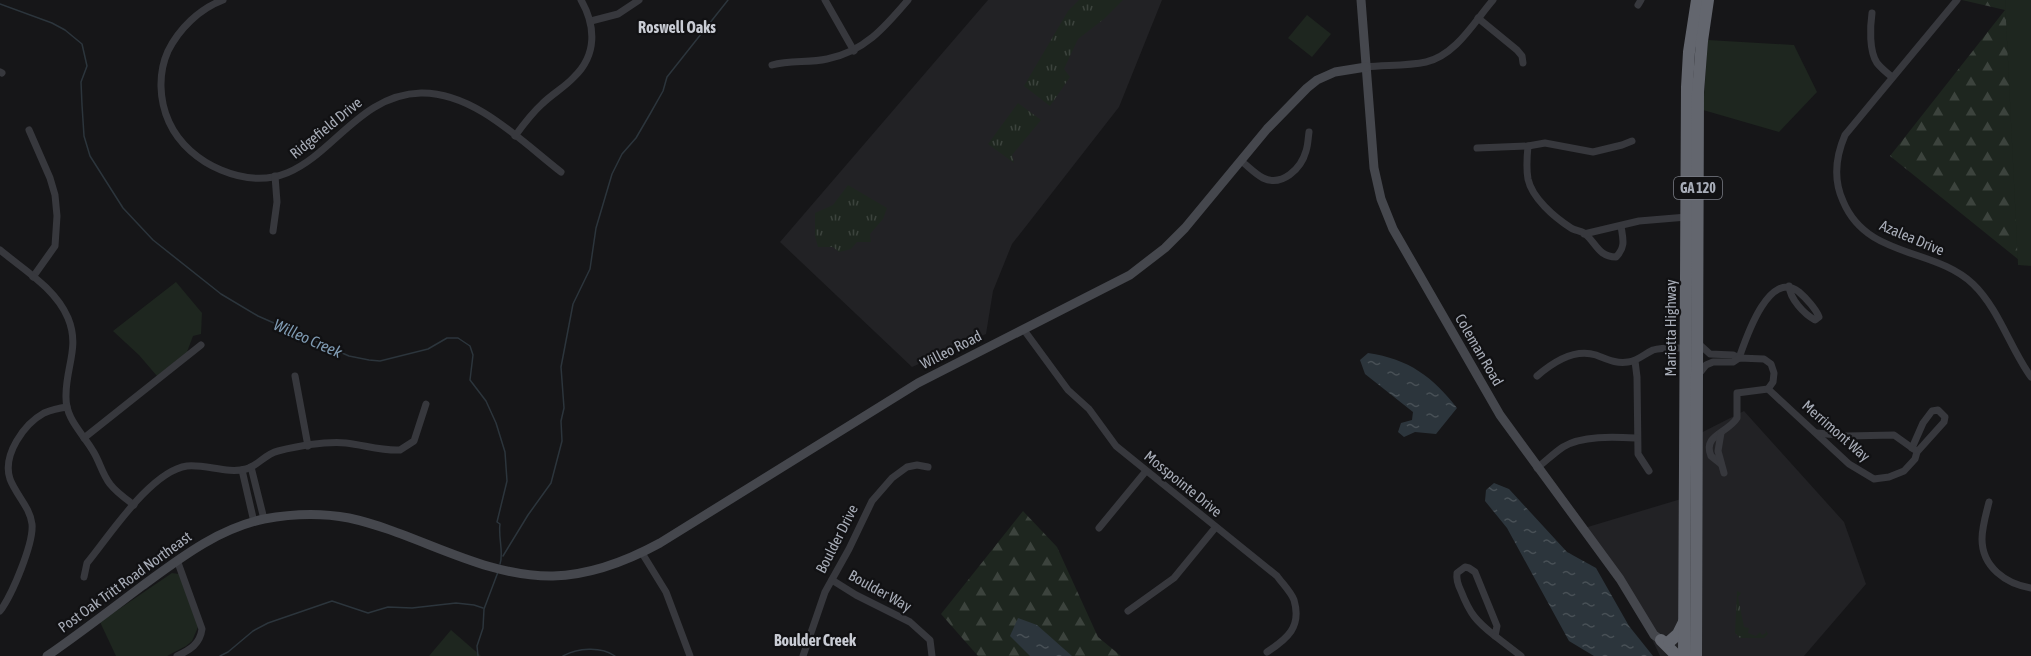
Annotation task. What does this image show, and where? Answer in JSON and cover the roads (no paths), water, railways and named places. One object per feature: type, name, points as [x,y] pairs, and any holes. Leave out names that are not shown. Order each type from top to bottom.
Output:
[{"type":"highway","name":"Marietta Highway","points":[[1696,656],[1684,621],[1687,87],[1690,44],[1697,0]]},
{"type":"highway","name":"Marietta Highway","points":[[1684,656],[1690,642],[1697,377],[1698,92],[1708,0]]},
{"type":"highway","points":[[1677,656],[1665,641],[1678,633],[1684,621]]},
{"type":"street","name":"Ridgefield Drive","points":[[223,0],[209,6],[192,19],[174,40],[166,55],[161,78],[165,113],[170,124],[183,144],[214,167],[245,176],[275,176],[295,170],[309,162],[370,108],[406,95],[435,94],[461,100],[481,111],[561,172]]},
{"type":"street","points":[[515,136],[540,106],[583,67],[592,45],[591,21],[581,0]]},
{"type":"street","points":[[591,21],[618,14],[639,0]]},
{"type":"street","points":[[825,0],[854,51]]},
{"type":"street","points":[[772,65],[785,61],[827,59],[854,51],[883,30],[908,0]]},
{"type":"street","name":"Coleman Road","points":[[1361,0],[1374,168],[1387,214],[1483,387],[1537,468],[1620,579],[1654,635],[1665,641]]},
{"type":"street","points":[[1366,67],[1422,63],[1442,57],[1454,47],[1493,0]]},
{"type":"street","name":"Azalea Drive","points":[[1957,0],[1852,125],[1841,146],[1837,162],[1840,194],[1846,209],[1856,223],[1870,236],[1950,269],[1972,283],[1988,302],[2031,377]]},
{"type":"street","points":[[1872,13],[1870,28],[1874,57],[1892,77]]},
{"type":"street","points":[[1478,18],[1517,50],[1522,56],[1523,63]]},
{"type":"street","name":"Willeo Road","points":[[498,568],[555,576],[592,571],[642,553],[918,383],[1120,281],[1152,259],[1187,226],[1281,114],[1312,84],[1335,72],[1366,67]]},
{"type":"street","points":[[29,130],[50,178],[55,195],[57,216],[56,246],[33,277]]},
{"type":"street","points":[[1241,161],[1265,179],[1283,178],[1292,174],[1306,153],[1309,132]]},
{"type":"street","points":[[1477,148],[1553,143],[1593,152],[1632,141]]},
{"type":"street","points":[[1528,146],[1527,177],[1533,192],[1544,205],[1571,228],[1584,234],[1603,254],[1609,257],[1616,257],[1623,251],[1621,226]]},
{"type":"street","points":[[273,231],[277,202],[275,176]]},
{"type":"street","points":[[1584,234],[1657,219],[1687,217]]},
{"type":"street","points":[[0,250],[54,296],[67,316],[71,327],[73,353],[66,390],[67,407],[72,422],[93,450],[110,484],[134,506]]},
{"type":"street","points":[[1697,377],[1711,362],[1733,362],[1739,358],[1753,321],[1776,290],[1788,286],[1802,294],[1819,315],[1815,320],[1807,315],[1791,296],[1788,286]]},
{"type":"street","name":"Mosspointe Drive","points":[[1023,330],[1068,390],[1089,409],[1116,446],[1277,576],[1294,600],[1295,621],[1287,639],[1267,652]]},
{"type":"street","points":[[1697,340],[1702,349],[1708,353],[1764,359],[1771,364],[1774,373],[1773,382],[1768,389],[1737,393],[1737,418],[1733,425],[1713,438],[1709,447],[1711,456],[1721,464],[1724,473]]},
{"type":"street","points":[[84,438],[201,345]]},
{"type":"street","points":[[1537,376],[1547,367],[1565,357],[1580,353],[1593,354],[1614,362],[1635,361],[1654,350],[1686,348]]},
{"type":"street","points":[[1635,361],[1638,454],[1649,471]]},
{"type":"street","points":[[295,376],[308,446]]},
{"type":"street","name":"Merrimont Way","points":[[1768,389],[1849,464],[1874,479],[1889,477],[1904,471],[1915,459],[1914,450]]},
{"type":"street","points":[[84,577],[87,563],[158,478],[180,467],[196,465],[242,470],[251,467],[272,453],[325,443],[345,443],[400,450],[414,441],[426,404]]},
{"type":"street","points":[[0,610],[30,541],[32,527],[27,510],[4,465],[14,446],[33,422],[46,412],[67,407]]},
{"type":"street","points":[[1941,411],[1945,417],[1944,422],[1914,450],[1930,413],[1941,411]]},
{"type":"street","points":[[1816,433],[1847,436],[1894,435],[1914,450]]},
{"type":"street","points":[[1537,468],[1563,447],[1572,444],[1614,437],[1638,438]]},
{"type":"street","name":"Boulder Drive","points":[[803,656],[808,648],[820,603],[866,511],[879,491],[907,467],[918,465],[927,467]]},
{"type":"street","points":[[251,467],[259,521]]},
{"type":"street","points":[[242,470],[259,521]]},
{"type":"street","points":[[1099,528],[1146,471]]},
{"type":"street","points":[[1989,502],[1982,540],[1985,557],[1995,572],[2007,581],[2031,588]]},
{"type":"street","name":"Post Oak Tritt Road Northeast","points":[[47,656],[177,560],[212,538],[259,521],[314,515],[349,518],[498,568]]},
{"type":"street","points":[[1128,611],[1174,578],[1215,528]]},
{"type":"street","points":[[642,553],[666,592],[690,656]]},
{"type":"street","points":[[177,560],[202,629],[194,647],[177,656]]},
{"type":"street","points":[[1495,636],[1497,626],[1475,573],[1469,568],[1461,569],[1456,579],[1468,610],[1476,621],[1495,636],[1521,656]]},
{"type":"street","name":"Boulder Way","points":[[832,580],[856,595],[910,622],[930,640],[932,656]]},
{"type":"street","points":[[1665,641],[1690,642]]},
{"type":"water","points":[[1368,353],[1396,360],[1419,371],[1448,397],[1457,408],[1436,434],[1415,432],[1404,437],[1398,432],[1401,423],[1412,420],[1413,412],[1365,374],[1360,360]]},
{"type":"water","points":[[1494,483],[1509,489],[1567,552],[1596,568],[1629,626],[1653,656],[1594,656],[1569,641],[1507,528],[1485,501],[1486,490]]},
{"type":"water","points":[[1018,618],[1037,625],[1072,656],[1030,656],[1010,636]]},
{"type":"waterway","points":[[503,556],[551,483],[562,441],[561,421],[564,408],[561,367],[573,304],[590,269],[596,228],[612,174],[622,154],[636,138],[650,114],[663,91],[667,77],[728,0]]},
{"type":"waterway","name":"Willeo Creek","points":[[0,4],[52,23],[82,44],[87,66],[81,82],[84,136],[90,156],[123,208],[153,240],[221,294],[258,316],[349,356],[380,361],[428,349],[447,338],[458,338],[470,346],[473,355],[470,380],[486,401],[505,452],[507,481],[497,522],[500,524],[500,564]]},
{"type":"waterway","name":"Willeo Creek","points":[[478,656],[477,646],[483,628],[484,609],[498,572]]},
{"type":"waterway","points":[[220,656],[253,631],[268,623],[332,601],[368,613],[388,607],[412,608],[456,603],[483,608]]},
{"type":"waterway","name":"Willeo Creek","points":[[563,656],[589,649],[596,649],[615,656]]},
{"type":"district","name":"Roswell Oaks","points":[[677,27]]},
{"type":"district","name":"Boulder Creek","points":[[815,640]]}]
